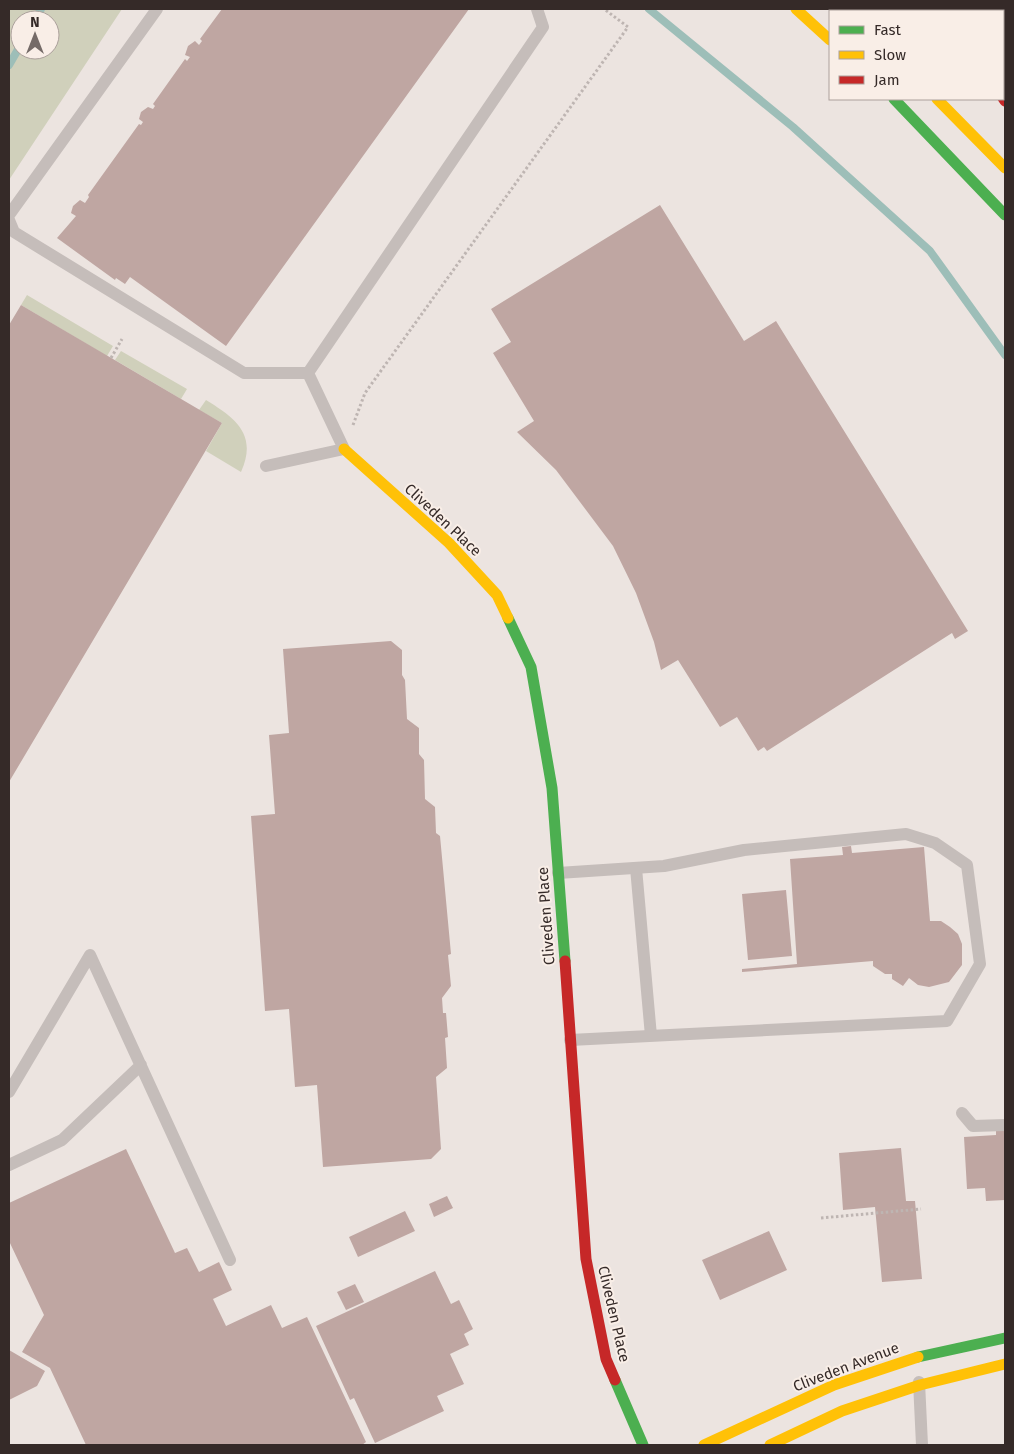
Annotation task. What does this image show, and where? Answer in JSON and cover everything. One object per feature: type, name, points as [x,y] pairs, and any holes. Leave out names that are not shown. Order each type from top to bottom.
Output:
[{"type":"main road","points":[[796,9],[829,39]]},
{"type":"main road","points":[[895,100],[994,200],[1005,215]]},
{"type":"main road","points":[[937,100],[1005,168]]},
{"type":"main road","name":"Cliveden Place","points":[[344,449],[449,543],[497,595],[531,667],[552,788],[586,1259],[606,1359],[643,1445]]},
{"type":"main road","name":"Cliveden Avenue","points":[[704,1445],[834,1385],[913,1358],[1005,1338]]},
{"type":"main road","points":[[770,1445],[842,1411],[920,1385],[1005,1364]]},
{"type":"lane","points":[[9,214],[157,9]]},
{"type":"lane","points":[[308,372],[543,27],[537,9]]},
{"type":"lane","points":[[9,220],[14,232],[244,373],[308,372]]},
{"type":"lane","points":[[266,466],[344,449],[308,372]]},
{"type":"lane","points":[[558,873],[664,866],[744,850],[906,834],[935,843],[967,865],[980,964],[946,1022],[570,1040]]},
{"type":"lane","points":[[636,868],[651,1036]]},
{"type":"lane","points":[[9,1092],[90,955],[230,1260]]},
{"type":"lane","points":[[9,1165],[62,1140],[141,1065]]},
{"type":"lane","points":[[962,1113],[973,1126],[1005,1125]]},
{"type":"lane","points":[[913,1358],[920,1385],[922,1445]]},
{"type":"path","points":[[344,449],[365,394],[628,27],[604,9]]},
{"type":"path","points":[[111,358],[122,339]]},
{"type":"path","points":[[821,1218],[921,1209]]},
{"type":"green space","points":[[9,9],[122,9],[9,180]]},
{"type":"green space","points":[[27,295],[113,346],[107,356],[21,305]]},
{"type":"green space","points":[[121,351],[187,389],[181,399],[115,360]]},
{"type":"green space","points":[[206,400],[226,413],[241,428],[247,447],[246,459],[241,472],[206,451],[222,423],[199,410]]},
{"type":"building","points":[[222,9],[469,9],[226,346],[130,277],[125,284],[116,278],[115,280],[57,238],[76,216],[71,213],[73,206],[80,200],[85,203],[89,197],[88,195],[139,124],[141,125],[143,122],[139,119],[141,112],[148,107],[153,109],[155,106],[153,104],[185,59],[187,61],[190,57],[185,55],[188,46],[195,41],[199,45],[202,41],[200,39]]},
{"type":"building","points":[[660,205],[744,341],[776,321],[968,631],[955,639],[952,633],[767,751],[764,747],[758,751],[737,717],[720,727],[678,660],[661,670],[654,642],[636,593],[613,546],[556,470],[517,432],[534,421],[493,353],[511,342],[491,309]]},
{"type":"building","points":[[21,305],[222,423],[9,782],[9,325]]},
{"type":"building","points":[[391,641],[402,650],[402,675],[405,680],[407,719],[419,728],[419,754],[424,760],[425,799],[435,807],[436,833],[440,836],[451,954],[448,955],[451,986],[442,998],[443,1013],[446,1013],[448,1037],[445,1038],[447,1068],[436,1077],[441,1149],[431,1159],[323,1167],[317,1085],[295,1087],[289,1009],[265,1011],[251,816],[275,814],[269,735],[289,733],[283,649]]},
{"type":"building","points":[[851,846],[852,853],[924,847],[930,921],[941,921],[950,927],[958,934],[962,944],[962,965],[949,982],[929,987],[918,985],[909,978],[903,986],[892,979],[892,974],[885,974],[873,966],[873,961],[742,972],[742,969],[797,964],[790,859],[843,855],[842,847]]},
{"type":"building","points":[[786,890],[792,956],[748,960],[742,894]]},
{"type":"building","points":[[1005,1130],[1005,1200],[986,1201],[985,1188],[967,1189],[964,1137],[996,1135],[996,1131]]},
{"type":"building","points":[[901,1148],[906,1201],[915,1201],[922,1279],[882,1282],[875,1207],[843,1210],[839,1153]]},
{"type":"building","points":[[126,1149],[175,1253],[187,1248],[199,1272],[219,1262],[232,1290],[213,1299],[226,1326],[271,1305],[282,1328],[307,1317],[366,1442],[362,1445],[86,1445],[50,1368],[22,1352],[44,1315],[9,1241],[9,1203]]},
{"type":"building","points":[[447,1196],[453,1208],[434,1217],[429,1204]]},
{"type":"building","points":[[405,1211],[415,1231],[358,1257],[349,1237]]},
{"type":"building","points":[[769,1231],[787,1270],[720,1300],[702,1260]]},
{"type":"building","points":[[435,1271],[451,1304],[459,1300],[473,1329],[464,1334],[469,1345],[450,1354],[464,1384],[437,1396],[444,1411],[375,1443],[354,1398],[350,1400],[316,1326]]},
{"type":"building","points":[[355,1284],[364,1302],[346,1310],[337,1292]]},
{"type":"building","points":[[9,1350],[45,1371],[37,1386],[9,1400]]},
{"type":"waterway","points":[[649,9],[793,127],[930,251],[1005,355]]},
{"type":"waterway","points":[[9,65],[12,60]]},
{"type":"traffic: fast","points":[[895,100],[1005,215]]},
{"type":"traffic: fast","points":[[508,618],[531,667],[552,788],[565,961]]},
{"type":"traffic: fast","points":[[918,1357],[1005,1338]]},
{"type":"traffic: fast","points":[[615,1380],[643,1445]]},
{"type":"traffic: slow","points":[[796,9],[829,39]]},
{"type":"traffic: slow","points":[[938,100],[1005,168]]},
{"type":"traffic: slow","points":[[344,449],[449,543],[497,595],[508,618]]},
{"type":"traffic: slow","points":[[704,1445],[834,1385],[918,1357]]},
{"type":"traffic: slow","points":[[770,1445],[842,1411],[920,1385],[1005,1364]]},
{"type":"traffic: jam","points":[[565,961],[586,1259],[606,1359],[615,1380]]}]
